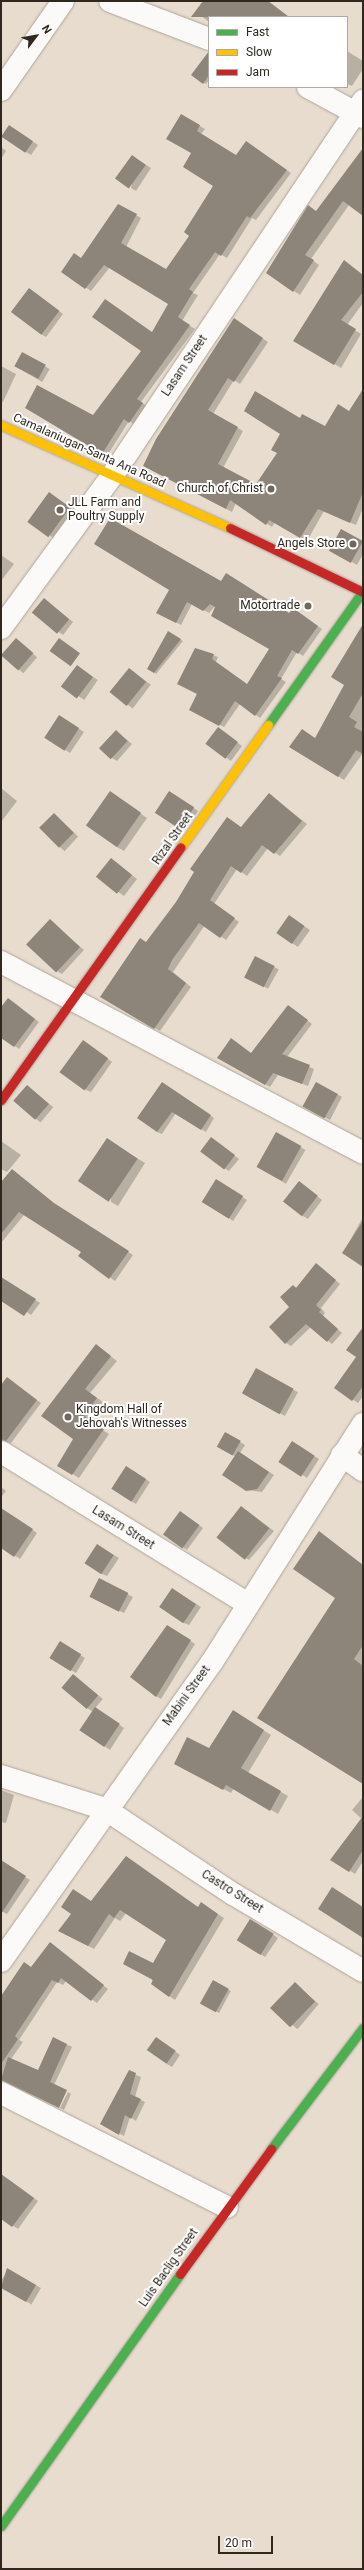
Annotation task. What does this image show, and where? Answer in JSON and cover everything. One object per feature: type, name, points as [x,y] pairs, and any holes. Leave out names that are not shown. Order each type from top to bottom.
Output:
[{"type":"street","points":[[1,90],[63,1]]},
{"type":"street","points":[[110,1],[208,39]]},
{"type":"street","points":[[310,88],[360,110]]},
{"type":"street","name":"Lasam Street","points":[[1,628],[114,473],[360,110]]},
{"type":"street","name":"Camalaniugan-Santa Ana Road","points":[[1,425],[114,473],[363,592]]},
{"type":"street","name":"Rizal Street","points":[[1,1100],[363,592]]},
{"type":"street","points":[[1,962],[72,1002],[363,1153]]},
{"type":"street","name":"Mabini Street","points":[[1,1961],[105,1809],[212,1662],[246,1603],[273,1568],[342,1455],[363,1424]]},
{"type":"street","name":"Lasam Street","points":[[1,1452],[246,1603]]},
{"type":"street","points":[[342,1455],[363,1470]]},
{"type":"street","name":"Castro Street","points":[[1,1776],[105,1809],[233,1894],[363,1971]]},
{"type":"street","name":"Luis Baclig Street","points":[[1,2526],[227,2207],[363,2028]]},
{"type":"street","points":[[1,2093],[227,2207]]},
{"type":"building","points":[[203,1],[268,1],[288,16],[208,16],[191,17]]},
{"type":"building","points":[[208,52],[208,76],[203,84],[191,75]]},
{"type":"building","points":[[181,114],[200,125],[197,131],[236,155],[246,141],[287,170],[250,218],[247,216],[221,256],[215,252],[189,289],[193,292],[178,317],[190,325],[137,399],[143,403],[129,423],[124,419],[102,454],[25,408],[37,385],[93,415],[141,351],[92,317],[105,299],[152,332],[168,304],[104,265],[85,289],[61,272],[74,253],[81,258],[118,204],[137,214],[121,243],[166,269],[189,236],[184,232],[213,186],[183,167],[191,153],[166,139]]},
{"type":"building","points":[[9,125],[33,141],[25,153],[1,137]]},
{"type":"building","points":[[363,148],[363,216],[343,201],[305,255],[314,260],[293,292],[266,273],[308,205],[316,211]]},
{"type":"building","points":[[132,155],[146,165],[129,188],[115,178]]},
{"type":"building","points":[[344,260],[363,275],[363,292],[341,320],[356,329],[334,365],[293,341]]},
{"type":"building","points":[[29,288],[59,311],[41,335],[11,312]]},
{"type":"building","points":[[234,318],[263,338],[234,382],[228,378],[208,410],[238,427],[218,464],[256,484],[277,453],[271,450],[280,434],[244,411],[255,391],[300,418],[302,414],[325,426],[338,404],[349,411],[363,389],[363,492],[350,523],[318,509],[300,538],[269,520],[266,525],[230,500],[226,509],[143,466],[156,439]]},
{"type":"building","points":[[22,352],[46,365],[38,379],[14,366]]},
{"type":"building","points":[[49,492],[70,507],[48,537],[27,522]]},
{"type":"building","points":[[110,518],[221,581],[226,573],[289,613],[293,608],[318,626],[298,654],[292,650],[277,676],[282,678],[255,716],[235,701],[219,726],[189,710],[197,694],[177,684],[195,648],[214,654],[212,659],[247,684],[269,649],[211,616],[215,607],[210,604],[203,611],[187,602],[176,623],[156,613],[169,590],[94,544]]},
{"type":"building","points":[[341,529],[363,541],[351,563],[329,551]]},
{"type":"building","points":[[44,598],[69,619],[57,634],[32,613]]},
{"type":"building","points":[[363,624],[363,693],[349,717],[357,722],[354,727],[363,732],[363,754],[356,750],[338,777],[289,747],[302,729],[315,738],[344,685],[331,677]]},
{"type":"building","points":[[168,631],[181,639],[154,673],[147,669]]},
{"type":"building","points":[[16,638],[33,653],[18,670],[1,655]]},
{"type":"building","points":[[59,638],[80,653],[71,666],[50,651]]},
{"type":"building","points":[[77,665],[93,677],[77,699],[61,687]]},
{"type":"building","points":[[129,668],[146,682],[127,706],[109,692]]},
{"type":"building","points":[[59,715],[79,728],[64,751],[44,738]]},
{"type":"building","points":[[218,727],[238,742],[225,759],[205,744]]},
{"type":"building","points":[[116,730],[128,741],[111,759],[99,748]]},
{"type":"building","points":[[110,791],[141,813],[117,847],[86,825]]},
{"type":"building","points":[[169,791],[194,807],[180,829],[155,813]]},
{"type":"building","points":[[269,793],[302,821],[274,854],[262,845],[241,873],[231,866],[210,900],[235,918],[220,938],[199,923],[172,960],[168,969],[186,983],[154,1029],[100,997],[140,938],[146,942],[176,902],[194,872],[190,869],[227,817],[241,827]]},
{"type":"building","points":[[54,813],[74,833],[59,848],[39,828]]},
{"type":"building","points":[[111,858],[132,875],[117,894],[96,877]]},
{"type":"building","points":[[289,915],[305,926],[292,944],[276,933]]},
{"type":"building","points":[[50,919],[80,947],[56,973],[26,945]]},
{"type":"building","points":[[255,956],[275,966],[264,987],[244,977]]},
{"type":"building","points":[[8,998],[35,1019],[14,1047],[1,1038],[1,1007]]},
{"type":"building","points":[[288,1005],[308,1020],[282,1054],[310,1065],[302,1084],[273,1073],[265,1085],[217,1058],[231,1038],[251,1053]]},
{"type":"building","points":[[83,1040],[108,1058],[85,1091],[59,1072]]},
{"type":"building","points":[[162,1082],[211,1115],[201,1130],[172,1112],[157,1132],[137,1118]]},
{"type":"building","points":[[316,1082],[338,1094],[324,1119],[302,1106]]},
{"type":"building","points":[[27,1085],[49,1104],[35,1120],[13,1101]]},
{"type":"building","points":[[276,1132],[301,1146],[282,1181],[257,1167]]},
{"type":"building","points":[[211,1137],[235,1155],[224,1169],[200,1151]]},
{"type":"building","points":[[107,1138],[138,1159],[109,1202],[78,1181]]},
{"type":"building","points":[[12,1169],[54,1203],[129,1251],[109,1279],[78,1256],[81,1252],[19,1212],[1,1234],[1,1182]]},
{"type":"building","points":[[216,1179],[243,1196],[229,1219],[202,1202]]},
{"type":"building","points":[[299,1181],[318,1196],[302,1216],[283,1201]]},
{"type":"building","points":[[363,1221],[363,1267],[342,1253]]},
{"type":"building","points":[[316,1263],[336,1280],[316,1305],[321,1310],[319,1312],[338,1329],[327,1342],[306,1324],[285,1344],[269,1327],[289,1307],[280,1297],[293,1285],[296,1288]]},
{"type":"building","points":[[1,1277],[36,1299],[24,1316],[1,1301]]},
{"type":"building","points":[[363,1327],[363,1386],[352,1401],[334,1388],[356,1357],[346,1350]]},
{"type":"building","points":[[96,1344],[111,1356],[85,1389],[97,1398],[84,1416],[104,1429],[72,1475],[57,1466],[73,1439],[41,1416]]},
{"type":"building","points":[[256,1368],[294,1389],[280,1414],[242,1393]]},
{"type":"building","points":[[7,1377],[37,1400],[6,1441],[1,1440],[1,1385]]},
{"type":"building","points":[[225,1432],[241,1441],[233,1456],[217,1447]]},
{"type":"building","points":[[292,1441],[315,1456],[301,1477],[278,1462]]},
{"type":"building","points":[[238,1451],[269,1472],[257,1489],[246,1491],[222,1475]]},
{"type":"building","points":[[126,1466],[146,1479],[131,1502],[111,1489]]},
{"type":"building","points":[[241,1506],[269,1528],[245,1560],[216,1538]]},
{"type":"building","points":[[1,1508],[33,1529],[14,1557],[1,1548]]},
{"type":"building","points":[[180,1511],[199,1525],[182,1549],[163,1534]]},
{"type":"building","points":[[319,1531],[363,1565],[363,1645],[354,1659],[363,1666],[363,1784],[257,1718],[335,1598],[293,1569]]},
{"type":"building","points":[[97,1544],[114,1555],[101,1574],[84,1563]]},
{"type":"building","points":[[99,1578],[128,1593],[119,1612],[89,1597]]},
{"type":"building","points":[[172,1588],[196,1604],[183,1623],[159,1607]]},
{"type":"building","points":[[167,1625],[191,1640],[156,1697],[130,1677]]},
{"type":"building","points":[[60,1641],[81,1654],[71,1671],[49,1658]]},
{"type":"building","points":[[73,1674],[98,1695],[87,1709],[61,1688]]},
{"type":"building","points":[[95,1707],[120,1724],[104,1747],[79,1730]]},
{"type":"building","points":[[233,1710],[264,1730],[241,1768],[281,1791],[270,1811],[226,1785],[223,1790],[174,1764],[187,1737],[209,1748]]},
{"type":"building","points":[[363,1816],[363,1850],[349,1872],[330,1860]]},
{"type":"building","points":[[126,1856],[198,1907],[201,1902],[218,1914],[169,1997],[151,1984],[153,1980],[123,1964],[129,1951],[153,1963],[166,1940],[120,1910],[114,1918],[109,1914],[88,1946],[58,1931],[71,1914],[61,1907],[73,1889],[91,1901]]},
{"type":"building","points":[[1,1860],[26,1876],[1,1914]]},
{"type":"building","points":[[332,1887],[363,1907],[363,1938],[318,1909]]},
{"type":"building","points":[[250,1919],[274,1934],[260,1955],[237,1940]]},
{"type":"building","points":[[50,1942],[104,1985],[91,2001],[61,1978],[58,1983],[52,1980],[15,2036],[18,2039],[1,2064],[1,1996],[24,1962],[31,1967]]},
{"type":"building","points":[[213,1980],[229,1989],[216,2012],[200,2004]]},
{"type":"building","points":[[295,1982],[315,2001],[290,2027],[270,2008]]},
{"type":"building","points":[[53,2037],[67,2044],[50,2082],[67,2090],[59,2108],[1,2080],[8,2057],[38,2070]]},
{"type":"building","points":[[156,2037],[176,2051],[166,2064],[147,2050]]},
{"type":"building","points":[[129,2070],[136,2073],[130,2094],[141,2099],[131,2119],[125,2115],[119,2135],[100,2124]]},
{"type":"building","points":[[1,2174],[34,2198],[12,2227],[1,2219]]},
{"type":"building","points":[[7,2268],[36,2285],[26,2302],[1,2288]]},
{"type":"traffic: fast","points":[[268,725],[363,591]]},
{"type":"traffic: fast","points":[[271,2149],[363,2028]]},
{"type":"traffic: fast","points":[[1,2526],[180,2274]]},
{"type":"traffic: slow","points":[[1,425],[230,528]]},
{"type":"traffic: slow","points":[[181,847],[268,725]]},
{"type":"traffic: jam","points":[[230,528],[363,592]]},
{"type":"traffic: jam","points":[[1,1100],[181,847]]},
{"type":"traffic: jam","points":[[180,2274],[271,2149]]},
{"type":"place","name":"Church of Christ","points":[[271,489]]},
{"type":"place","name":"JLL Farm and Poultry Supply","points":[[60,510]]},
{"type":"place","name":"Angels Store","points":[[353,544]]},
{"type":"place","name":"Motortrade","points":[[308,606]]},
{"type":"place","name":"Kingdom Hall of Jehovah's Witnesses","points":[[68,1417]]}]
